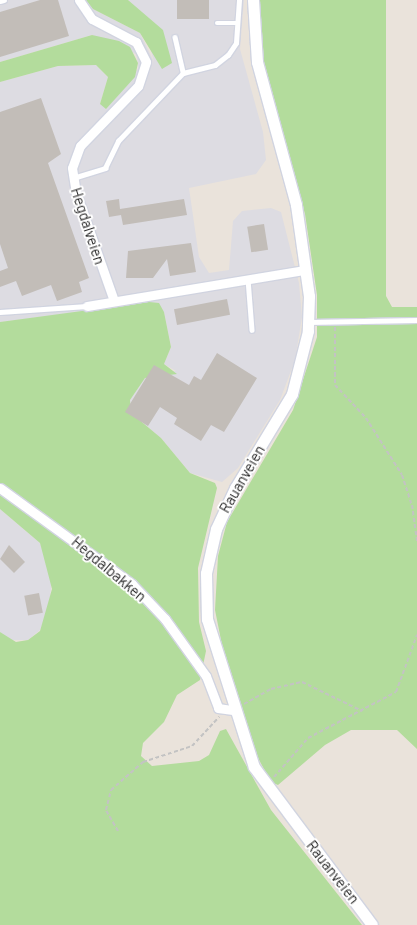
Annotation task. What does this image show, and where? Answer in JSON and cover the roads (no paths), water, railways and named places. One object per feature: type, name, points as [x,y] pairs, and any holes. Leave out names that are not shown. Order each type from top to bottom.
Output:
[{"type":"main road","name":"Rauanveien","points":[[253,0],[257,62],[291,180],[306,270],[308,322],[292,394],[225,505],[208,560],[207,619],[229,711],[248,754],[266,786],[372,925]]},
{"type":"street","name":"Hegdalveien","points":[[79,0],[92,19],[136,42],[146,70],[138,86],[80,146],[73,178],[114,301]]},
{"type":"street","points":[[88,306],[306,270]]},
{"type":"street","name":"Hegdalbakken","points":[[0,488],[132,584],[170,626],[229,711]]},
{"type":"lane","points":[[0,1],[4,0]]},
{"type":"lane","points":[[73,178],[105,168],[118,141],[183,73],[215,65],[228,55],[236,43],[239,0]]},
{"type":"lane","points":[[216,23],[237,23]]},
{"type":"lane","points":[[175,37],[183,73]]},
{"type":"lane","points":[[248,279],[252,330]]},
{"type":"lane","points":[[0,312],[88,306]]},
{"type":"lane","points":[[308,322],[417,320]]}]
